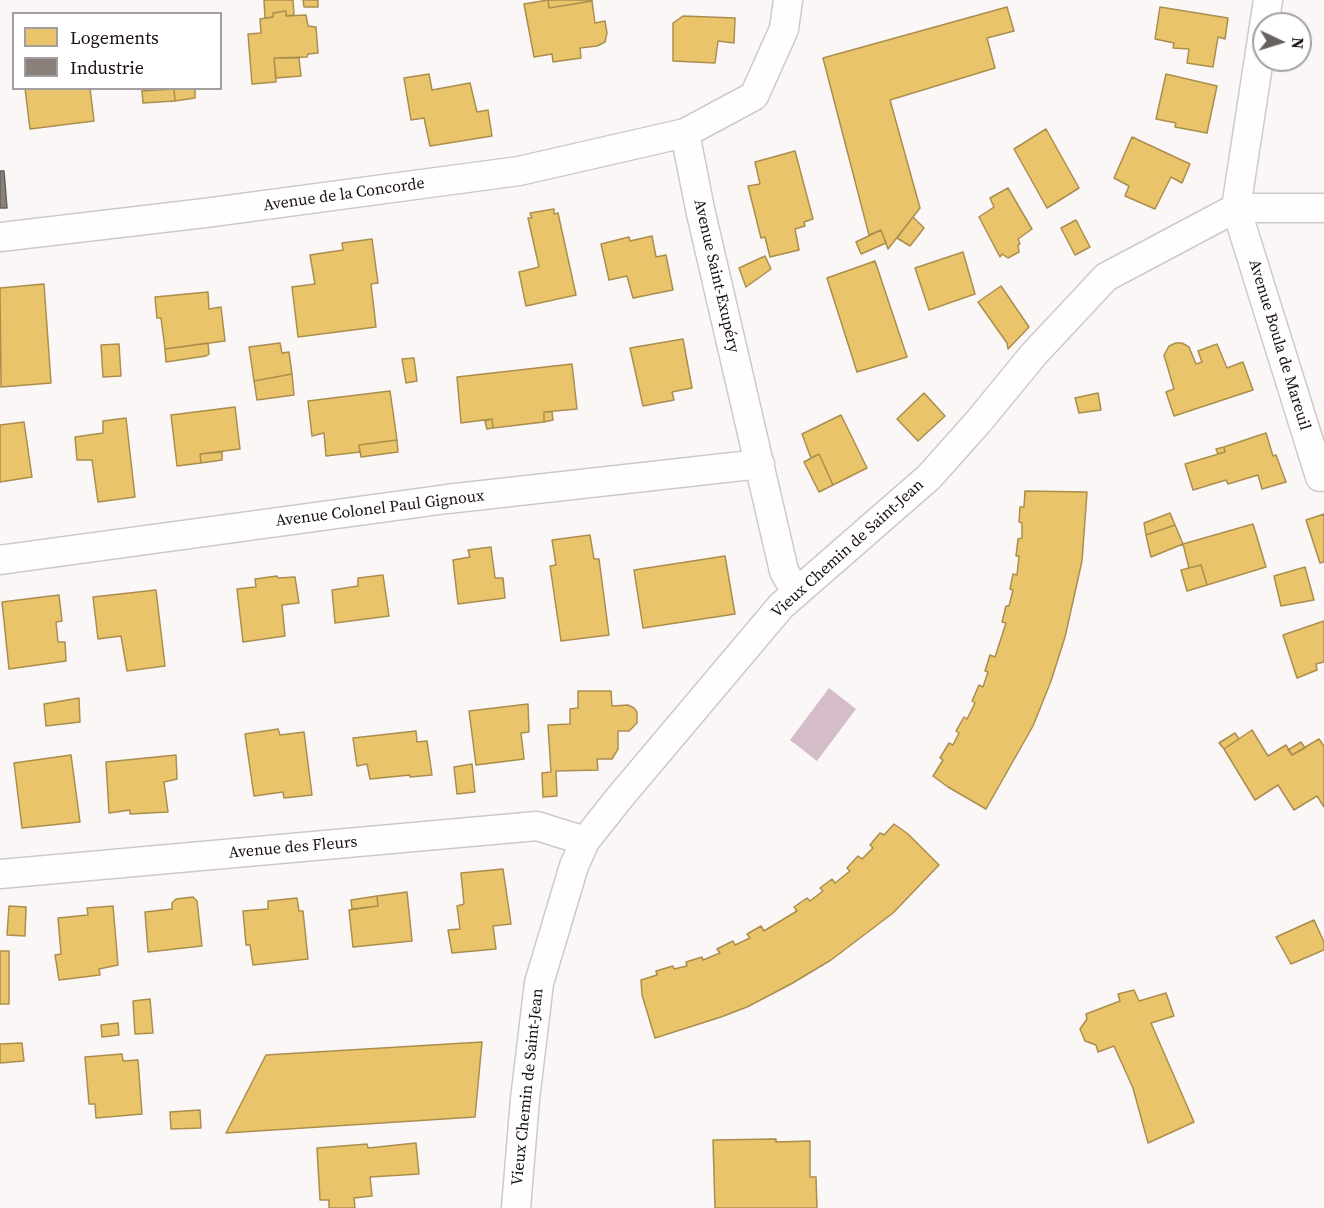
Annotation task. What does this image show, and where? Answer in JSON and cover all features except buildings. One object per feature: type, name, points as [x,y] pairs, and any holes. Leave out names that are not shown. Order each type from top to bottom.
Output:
[{"type":"street","points":[[685,133],[754,96],[784,28],[788,0]]},
{"type":"street","points":[[1268,0],[1236,208],[1324,208]]},
{"type":"street","name":"Avenue de la Concorde","points":[[0,237],[205,213],[519,171],[685,133]]},
{"type":"street","name":"Avenue Saint-Exupéry","points":[[685,133],[700,209],[784,571],[796,592]]},
{"type":"street","name":"Avenue Boula de Mareuil","points":[[1236,208],[1320,477],[1324,476]]},
{"type":"street","name":"Vieux Chemin de Saint-Jean","points":[[516,1208],[525,1099],[539,983],[574,866],[585,841],[620,796],[758,633],[796,592],[928,477],[979,421],[1034,354],[1106,277],[1236,208]]},
{"type":"street","name":"Avenue Colonel Paul Gignoux","points":[[0,560],[447,499],[760,464]]},
{"type":"street","name":"Avenue des Fleurs","points":[[0,874],[537,826],[585,841]]},
{"type":"shaded area","points":[[829,688],[856,709],[817,761],[790,740]]}]
